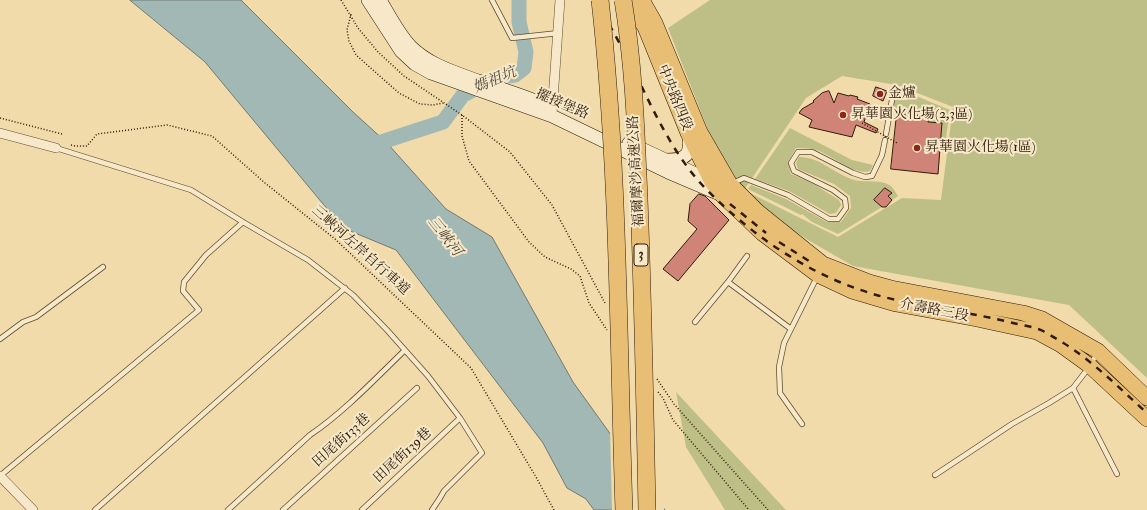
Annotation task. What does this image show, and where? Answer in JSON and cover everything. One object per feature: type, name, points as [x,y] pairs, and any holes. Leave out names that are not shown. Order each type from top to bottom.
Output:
[{"type":"highway","name":"福爾摩沙高速公路","points":[[600,0],[612,144],[618,261],[624,510]]},
{"type":"highway","name":"福爾摩沙高速公路","points":[[630,0],[628,28],[636,120],[647,510]]},
{"type":"main road","name":"中央路四段","points":[[630,0],[645,27],[688,133],[712,182],[726,190]]},
{"type":"main road","name":"中央路四段","points":[[630,0],[655,23],[700,132],[726,190]]},
{"type":"main road","name":"介壽路三段","points":[[726,190],[762,233],[818,275],[852,291],[896,304],[1036,332],[1061,346],[1090,366],[1147,419]]},
{"type":"main road","name":"介壽路三段","points":[[726,190],[757,211],[823,264],[869,282],[891,288],[1009,310],[1042,319],[1098,351],[1147,398]]},
{"type":"street","name":"擺接堡路","points":[[368,0],[401,51],[415,64],[431,73],[445,74],[529,103],[665,160],[712,182]]},
{"type":"street","name":"擺接堡路","points":[[380,0],[410,46],[445,74]]},
{"type":"street","points":[[552,112],[560,0]]},
{"type":"street","name":"擺接堡路","points":[[552,112],[668,172],[726,190]]},
{"type":"street","points":[[0,133],[56,148]]},
{"type":"street","points":[[665,160],[679,160],[686,154],[690,148],[688,133]]},
{"type":"street","points":[[0,476],[33,510]]},
{"type":"lane","points":[[492,0],[512,38],[557,33]]},
{"type":"lane","points":[[886,134],[892,94]]},
{"type":"lane","points":[[726,190],[744,178],[788,195],[829,219],[838,219],[846,208],[845,199],[833,190],[794,171],[791,163],[798,152],[812,152],[853,173],[865,177],[872,176],[882,155],[885,140]]},
{"type":"lane","points":[[56,148],[191,190],[308,260],[353,295],[428,376],[460,418],[482,453],[444,491],[432,510]]},
{"type":"lane","points":[[0,476],[199,310],[183,291],[184,282],[206,255],[243,222]]},
{"type":"lane","points":[[695,322],[747,256]]},
{"type":"lane","points":[[0,339],[23,322],[36,317],[103,267]]},
{"type":"lane","points":[[802,424],[780,393],[778,367],[784,343],[818,275]]},
{"type":"lane","points":[[728,282],[791,329]]},
{"type":"lane","points":[[95,510],[344,288]]},
{"type":"lane","points":[[228,510],[310,435],[354,399],[405,350]]},
{"type":"lane","points":[[935,475],[1012,424],[1049,404],[1073,388],[1090,366],[1098,351]]},
{"type":"lane","name":"田尾街133巷","points":[[283,510],[417,388]]},
{"type":"lane","points":[[1073,388],[1117,474]]},
{"type":"lane","name":"田尾街139巷","points":[[362,510],[460,418]]},
{"type":"path","points":[[341,0],[358,28],[388,61],[404,76],[462,115],[462,136],[469,161],[529,242],[545,257],[571,269],[580,276],[589,302],[610,335]]},
{"type":"path","points":[[350,14],[347,30],[349,41],[356,55],[399,94],[420,104],[433,105],[444,103]]},
{"type":"path","points":[[0,118],[62,134]]},
{"type":"path","points":[[862,123],[897,143]]},
{"type":"path","name":"三峽河左岸自行車道","points":[[69,144],[75,146],[87,146],[97,134],[167,125],[212,136],[265,183],[335,238],[471,368],[554,510]]},
{"type":"path","points":[[654,387],[663,398],[673,420],[749,510]]},
{"type":"green space","points":[[710,0],[1147,0],[1147,378],[1069,305],[853,266],[808,240],[761,209],[735,184],[708,130],[668,28]],"holes":[[[842,76],[897,85],[953,107],[941,200],[902,198],[838,237],[744,190],[806,98]]]},
{"type":"green space","points":[[897,88],[950,110],[946,138],[941,138],[942,123],[928,122],[928,116],[897,114],[893,104]]},
{"type":"green space","points":[[790,128],[852,160],[873,165],[870,171],[863,172],[848,167],[819,151],[796,148],[788,162],[791,174],[812,183],[839,200],[841,205],[836,213],[830,214],[789,191],[755,179]]},
{"type":"green space","points":[[799,157],[813,159],[851,179],[882,182],[891,186],[898,196],[892,200],[888,196],[891,193],[885,189],[874,200],[882,207],[838,234],[812,222],[802,214],[801,215],[748,189],[751,185],[786,199],[827,222],[841,222],[851,208],[850,196],[834,184],[798,169],[796,163]]},
{"type":"green space","points":[[676,392],[786,510],[725,510],[686,447]]},
{"type":"water","name":"三峽河","points":[[130,0],[241,0],[352,111],[387,143],[446,209],[492,237],[573,382],[665,510],[594,510],[586,499],[567,488],[543,443],[396,250],[343,228],[205,62]]},
{"type":"pier","points":[[610,429],[664,505],[664,510],[612,510]]},
{"type":"building","name":"金爐","points":[[876,87],[887,91],[883,101],[873,96]]},
{"type":"building","name":"昇華園火化場(2,3區)","points":[[829,91],[834,103],[838,93],[858,97],[857,99],[870,104],[864,122],[878,129],[876,133],[856,125],[852,137],[809,127],[812,120],[799,113],[802,109],[814,102],[813,101],[822,93]]},
{"type":"building","name":"昇華園火化場(1區)","points":[[897,114],[928,116],[928,122],[942,123],[938,174],[891,169]]},
{"type":"building","points":[[885,188],[892,193],[888,196],[892,200],[886,207],[882,207],[874,200]]},
{"type":"building","points":[[699,194],[705,196],[729,220],[678,281],[663,269],[697,229],[688,221],[690,204]]},
{"type":"waterway","name":"媽祖坑","points":[[366,147],[443,122],[463,95],[499,77],[515,75],[524,68],[526,52],[519,22],[519,0]]},
{"type":"railway","points":[[595,0],[622,48],[661,125],[689,170],[730,212],[766,241],[806,266],[870,293],[899,301],[1001,320],[1043,331],[1093,364],[1147,413]]},
{"type":"railway","points":[[730,204],[766,233]]},
{"type":"railway","points":[[779,242],[809,261]]},
{"type":"place","name":"金爐","points":[[880,94]]},
{"type":"place","name":"昇華園火化場(2,3區)","points":[[843,115]]},
{"type":"place","name":"昇華園火化場(1區)","points":[[917,148]]}]
